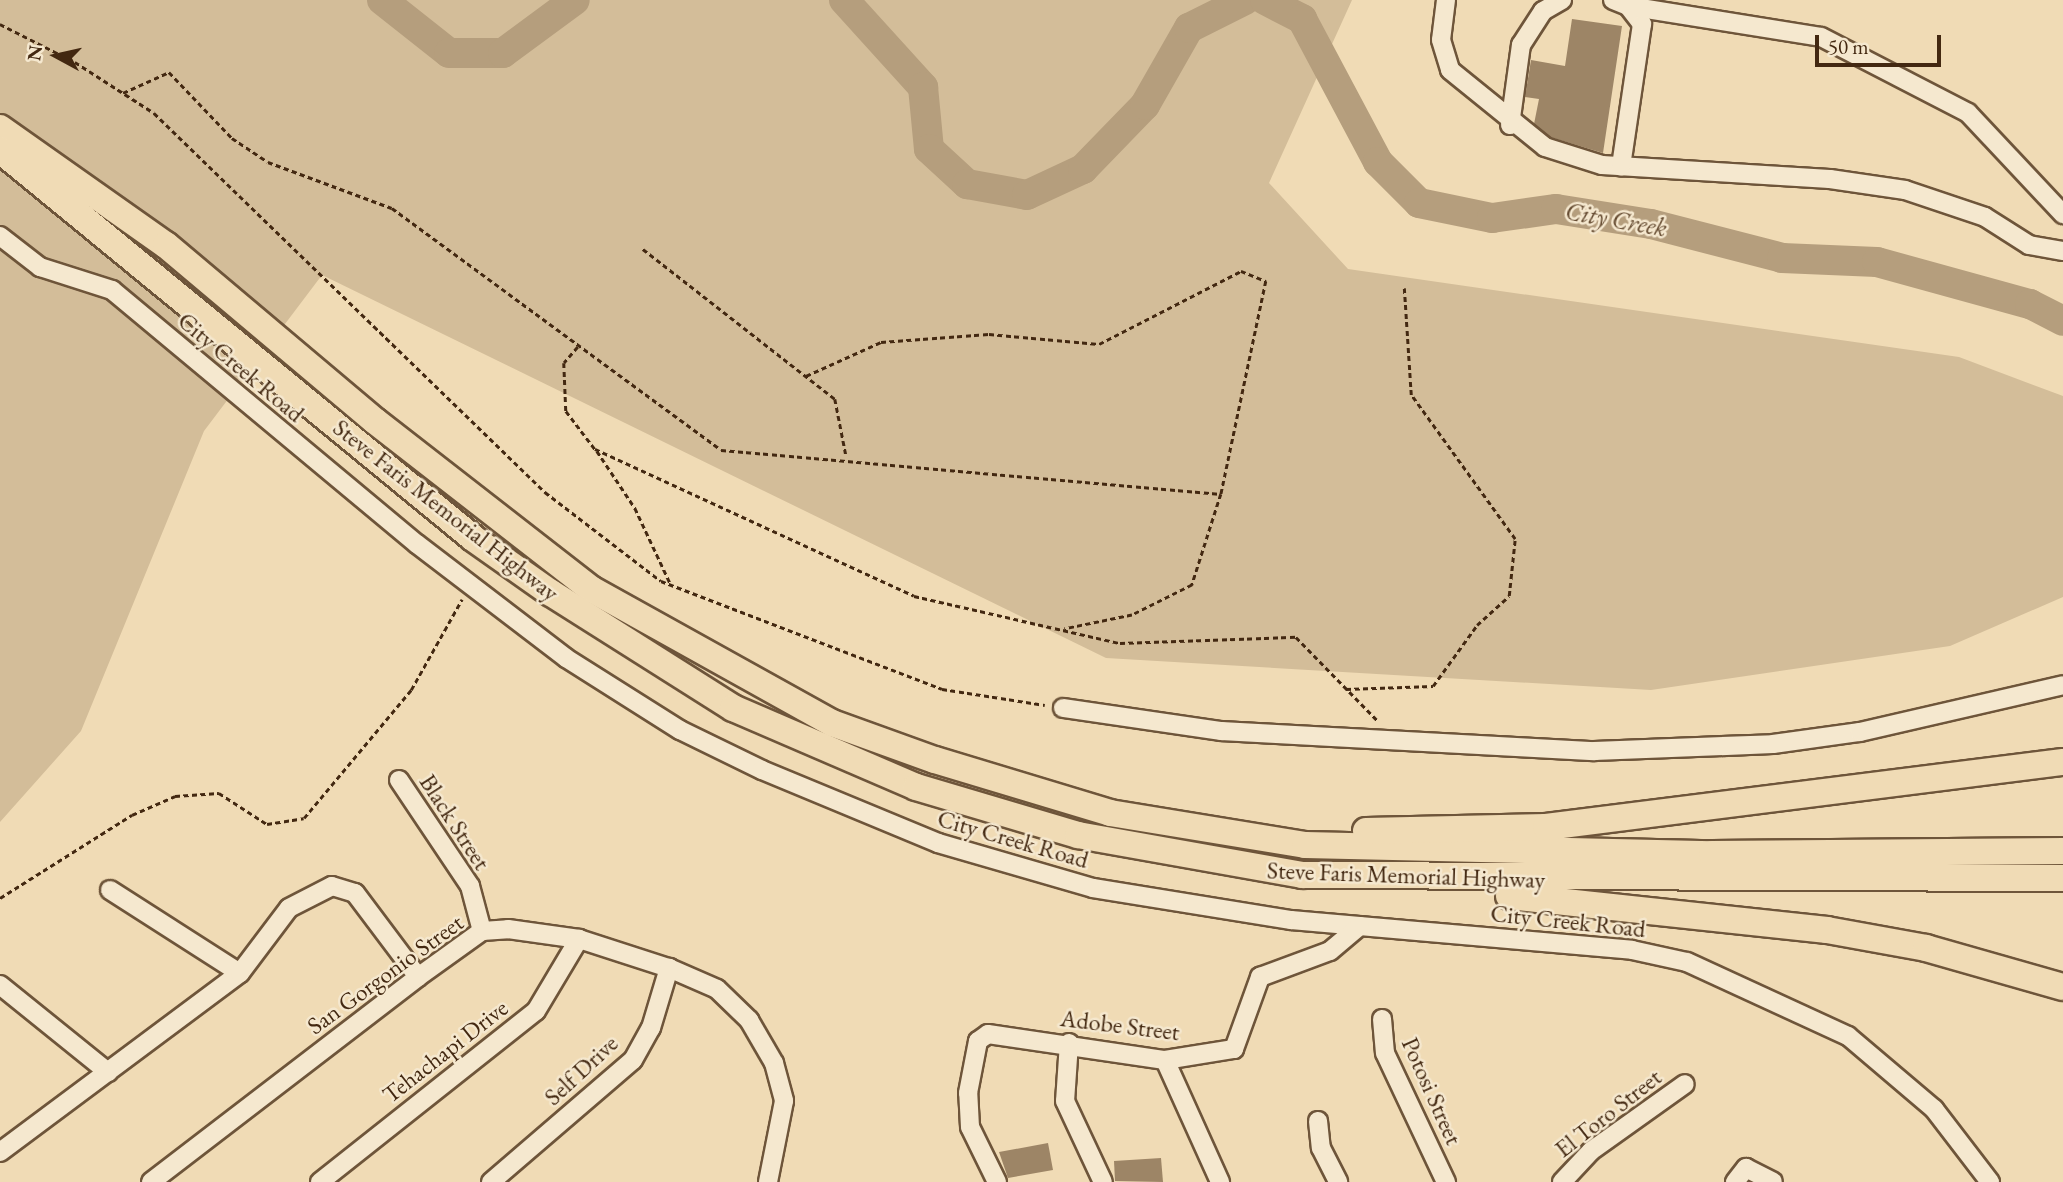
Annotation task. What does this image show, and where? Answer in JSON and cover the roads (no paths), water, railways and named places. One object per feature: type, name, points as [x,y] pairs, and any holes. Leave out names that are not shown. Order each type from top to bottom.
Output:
[{"type":"highway","name":"Steve Faris Memorial Highway","points":[[0,128],[166,245],[483,508],[651,627],[832,723],[1036,792],[1204,831],[1378,849],[2063,851]]},
{"type":"highway","name":"Steve Faris Memorial Highway","points":[[0,150],[473,538],[611,634],[733,708],[970,806],[1123,845],[1302,875],[2063,878]]},
{"type":"highway","points":[[1204,831],[1546,827],[2063,762]]},
{"type":"highway","points":[[1302,875],[1827,930],[1926,948],[2063,987]]},
{"type":"street","points":[[1446,0],[1443,59],[1510,125],[1563,154],[1621,166],[1830,179],[1905,190],[1984,216],[2029,245],[2063,251]]},
{"type":"street","points":[[1510,125],[1521,45],[1543,11],[1562,0]]},
{"type":"street","points":[[1620,3],[1642,24],[1621,166]]},
{"type":"street","points":[[1620,3],[1821,37],[1968,113],[2063,214]]},
{"type":"street","name":"City Creek Road","points":[[0,236],[40,267],[112,290],[468,586],[680,730],[875,821],[1093,888],[1360,926],[1632,950],[1737,981],[1848,1036],[1895,1073],[1934,1109],[1990,1182]]},
{"type":"street","points":[[1063,708],[1221,731],[1594,751],[1773,744],[1945,716],[2063,685]]},
{"type":"street","name":"Black Street","points":[[399,780],[470,886],[482,932]]},
{"type":"street","points":[[0,1152],[240,973],[289,908],[332,886],[355,893],[418,977]]},
{"type":"street","points":[[110,890],[240,973]]},
{"type":"street","name":"Adobe Street","points":[[997,1182],[970,1128],[968,1093],[978,1041],[988,1034],[1165,1060],[1234,1049],[1261,977],[1330,951],[1360,926]]},
{"type":"street","name":"San Gorgonio Street","points":[[151,1182],[418,977],[482,932],[579,939],[669,968],[717,989],[749,1020],[774,1063],[784,1101],[768,1182]]},
{"type":"street","name":"Tehachapi Drive","points":[[320,1182],[536,1011],[579,939]]},
{"type":"street","name":"Self Drive","points":[[491,1182],[633,1060],[651,1028],[669,968]]},
{"type":"street","points":[[0,985],[108,1072]]},
{"type":"street","name":"Potosi Street","points":[[1382,1019],[1385,1053],[1446,1182]]},
{"type":"street","points":[[1069,1044],[1065,1101],[1103,1182]]},
{"type":"street","points":[[1165,1060],[1220,1182]]},
{"type":"street","name":"El Toro Street","points":[[1562,1182],[1591,1151],[1685,1084]]},
{"type":"street","points":[[1318,1121],[1338,1182]]},
{"type":"street","points":[[1735,1182],[1746,1168],[1773,1182]]},
{"type":"waterway","name":"City Creek","points":[[382,0],[449,53],[503,53],[575,0]]},
{"type":"waterway","name":"City Creek","points":[[844,0],[923,87],[929,149],[967,184],[1027,195],[1083,169],[1145,105],[1189,28],[1245,0]]},
{"type":"waterway","name":"City Creek","points":[[1265,0],[1302,19],[1378,162],[1419,203],[1492,218],[1556,209],[1651,224],[1782,258],[1877,262],[2030,304],[2063,321]]}]
